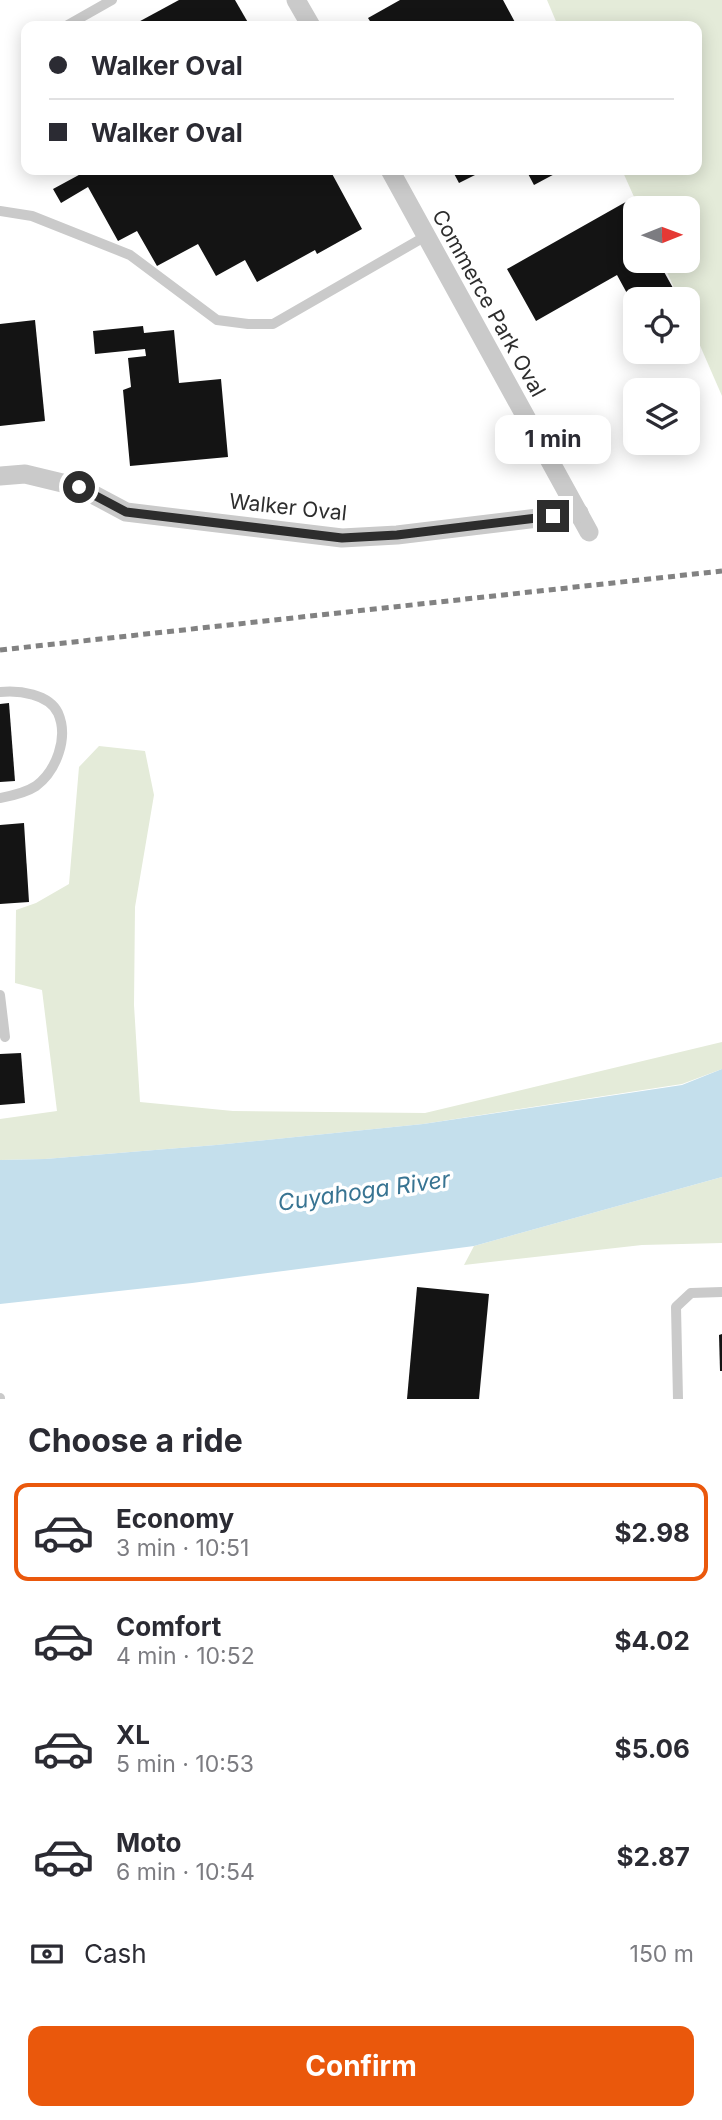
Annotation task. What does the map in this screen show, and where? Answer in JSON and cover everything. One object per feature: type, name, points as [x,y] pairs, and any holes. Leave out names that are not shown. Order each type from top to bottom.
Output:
[{"type":"street","points":[[296,0],[307,21]]},
{"type":"street","name":"Commerce Park Oval","points":[[393,175],[589,532]]},
{"type":"street","name":"Walker Oval","points":[[0,476],[24,474],[79,487],[126,512],[342,538],[397,535],[579,513]]},
{"type":"lane","points":[[75,21],[112,0]]},
{"type":"lane","points":[[0,211],[32,216],[130,255],[217,320],[248,324],[273,324],[426,236]]},
{"type":"lane","points":[[0,692],[27,693],[42,698],[58,712],[62,735],[58,757],[49,774],[34,788],[0,798]]},
{"type":"lane","points":[[0,995],[5,1037]]},
{"type":"lane","points":[[678,1399],[676,1307],[691,1293],[722,1292]]},
{"type":"green space","points":[[547,0],[722,0],[722,396],[700,346],[700,287],[674,287],[667,273],[700,273],[700,196],[634,196],[624,175],[702,175],[702,21],[556,21]]},
{"type":"green space","points":[[99,746],[145,751],[154,795],[135,907],[134,1005],[140,1102],[233,1111],[425,1113],[722,1042],[722,1069],[682,1084],[423,1124],[216,1145],[45,1159],[0,1160],[0,1119],[57,1111],[42,990],[15,983],[16,910],[36,903],[69,884],[79,767]]},
{"type":"green space","points":[[722,1177],[722,1243],[642,1245],[464,1265],[474,1246]]},
{"type":"water","name":"Cuyahoga River","points":[[722,1069],[722,1177],[474,1246],[192,1283],[0,1304],[0,1160],[45,1159],[216,1145],[423,1124],[682,1085]]},
{"type":"building","points":[[179,0],[235,0],[247,21],[140,21]]},
{"type":"building","points":[[400,0],[503,0],[514,21],[370,21],[368,18]]},
{"type":"building","points":[[79,175],[333,175],[362,229],[317,254],[315,250],[257,282],[245,260],[216,276],[198,244],[157,266],[137,231],[118,241],[88,187],[61,203],[53,189]]},
{"type":"building","points":[[455,175],[475,175],[459,183]]},
{"type":"building","points":[[529,175],[553,175],[534,185]]},
{"type":"building","points":[[623,204],[623,273],[665,273],[672,287],[624,287],[617,275],[536,321],[507,269]]},
{"type":"building","points":[[35,320],[45,421],[0,426],[0,324]]},
{"type":"building","points":[[143,326],[144,333],[174,330],[179,383],[221,379],[228,457],[130,466],[123,390],[131,387],[128,358],[146,356],[145,349],[95,354],[93,331]]},
{"type":"building","points":[[9,703],[15,781],[0,782],[0,704]]},
{"type":"building","points":[[24,823],[29,902],[0,904],[0,825]]},
{"type":"building","points":[[21,1053],[25,1103],[0,1105],[0,1054]]},
{"type":"building","points":[[417,1287],[489,1294],[479,1399],[407,1399]]},
{"type":"building","points":[[722,1334],[722,1371],[720,1371],[719,1335]]},
{"type":"railway","points":[[0,650],[722,571]]},
{"type":"route","points":[[79,487],[126,512],[342,538],[397,535],[553,516]]}]
